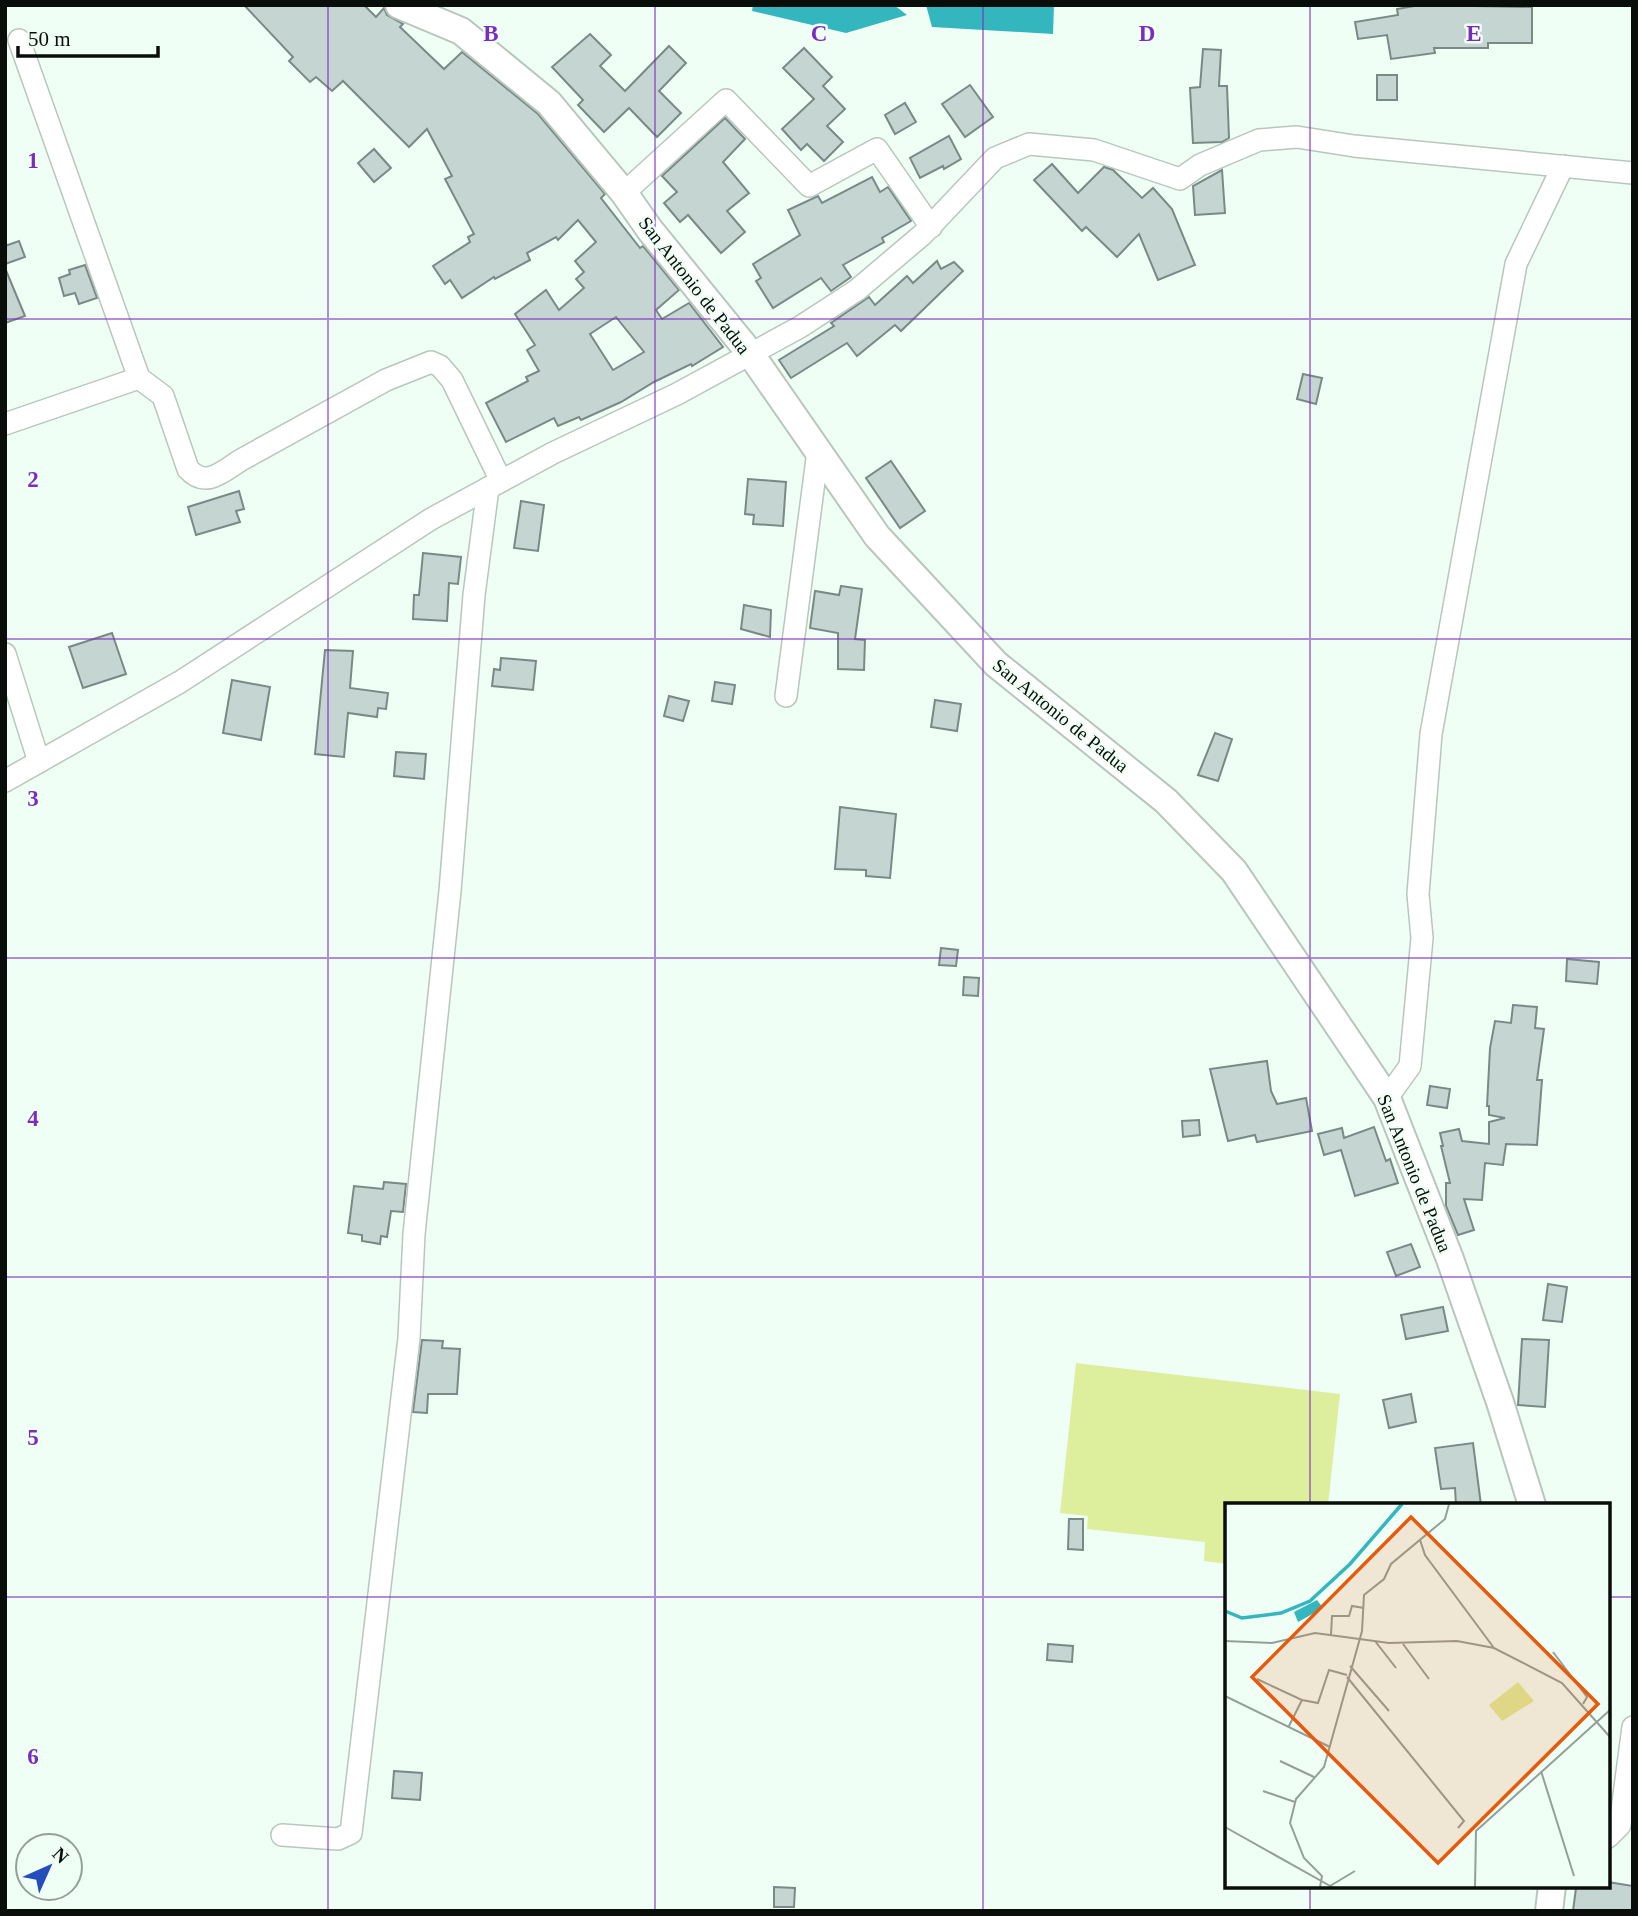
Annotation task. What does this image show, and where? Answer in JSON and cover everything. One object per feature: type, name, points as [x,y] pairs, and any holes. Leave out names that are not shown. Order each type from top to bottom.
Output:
[{"type":"street","name":"San Antonio de Padua","points":[[399,5],[461,31],[549,103],[750,353],[877,536],[996,664],[1166,801],[1234,871],[1387,1098],[1450,1259],[1500,1402],[1531,1503]]},
{"type":"street","points":[[19,40],[139,378],[163,396],[188,469],[194,476],[203,480],[219,474],[386,380],[431,362],[440,366],[452,380],[495,484],[474,595],[450,891],[414,1234],[409,1338],[351,1833],[338,1839],[282,1835]]},
{"type":"street","points":[[624,193],[726,100],[809,186],[877,149],[931,227]]},
{"type":"street","points":[[5,781],[180,682],[432,519],[553,453],[677,394],[800,327],[857,290],[931,227],[995,158],[1029,144],[1094,150],[1180,179],[1200,165],[1259,140],[1297,137],[1354,146],[1633,173]]},
{"type":"street","points":[[1387,1098],[1410,1066],[1422,938],[1418,894],[1431,734],[1516,264],[1563,166]]},
{"type":"street","points":[[5,424],[139,378]]},
{"type":"street","points":[[786,695],[818,451]]},
{"type":"street","points":[[5,654],[40,762]]},
{"type":"street","points":[[1610,1836],[1620,1825],[1633,1727]]},
{"type":"street","points":[[1549,1911],[1552,1888]]},
{"type":"green space","points":[[1076,1363],[1340,1394],[1328,1503],[1225,1503],[1225,1564],[1204,1561],[1205,1542],[1087,1529],[1088,1516],[1060,1513]]},
{"type":"water","points":[[753,5],[894,5],[907,15],[846,33],[752,11]]},
{"type":"water","points":[[926,5],[1054,5],[1053,34],[932,27]]},
{"type":"building","points":[[244,5],[364,5],[376,17],[384,8],[387,15],[403,24],[400,27],[444,69],[462,52],[538,114],[605,194],[601,198],[640,248],[643,246],[679,290],[656,310],[662,319],[689,303],[723,347],[692,366],[691,364],[654,382],[621,402],[581,420],[579,417],[558,426],[554,418],[506,442],[486,403],[528,381],[526,377],[539,371],[527,350],[535,345],[515,314],[546,290],[559,310],[584,288],[576,279],[584,272],[575,261],[596,242],[578,220],[558,240],[556,237],[527,253],[530,260],[495,279],[494,277],[462,298],[450,280],[445,284],[433,266],[470,242],[468,237],[474,234],[445,179],[452,176],[427,129],[409,147],[343,81],[332,91],[316,77],[310,82],[289,61],[293,57]],"holes":[[[616,317],[644,352],[613,370],[590,334]]]},
{"type":"building","points":[[1420,5],[1532,7],[1532,43],[1488,43],[1488,48],[1434,48],[1435,53],[1391,59],[1387,35],[1358,39],[1355,22],[1398,15],[1397,9]]},
{"type":"building","points":[[590,34],[611,55],[600,66],[625,91],[669,46],[686,63],[659,91],[681,113],[657,137],[629,108],[604,132],[578,105],[583,100],[552,67]]},
{"type":"building","points":[[804,48],[832,77],[823,86],[845,109],[827,126],[843,142],[824,161],[807,144],[801,150],[782,129],[814,99],[783,68]]},
{"type":"building","points":[[1203,49],[1221,50],[1219,86],[1227,86],[1229,138],[1222,142],[1193,143],[1190,88],[1200,87]]},
{"type":"building","points":[[1377,75],[1397,75],[1397,100],[1377,100]]},
{"type":"building","points":[[970,85],[993,117],[965,137],[942,104]]},
{"type":"building","points":[[905,103],[916,122],[895,134],[885,115]]},
{"type":"building","points":[[725,118],[745,139],[723,162],[749,193],[727,211],[745,232],[721,253],[688,215],[680,222],[664,203],[677,192],[662,176]]},
{"type":"building","points":[[949,136],[961,159],[920,178],[910,158]]},
{"type":"building","points":[[374,149],[391,168],[374,182],[358,163]]},
{"type":"building","points":[[1052,164],[1078,193],[1104,167],[1113,170],[1142,198],[1153,188],[1172,209],[1195,265],[1158,280],[1139,234],[1117,257],[1086,227],[1082,231],[1034,180]]},
{"type":"building","points":[[1222,170],[1225,213],[1195,215],[1193,186]]},
{"type":"building","points":[[872,177],[880,192],[888,187],[911,221],[882,238],[884,242],[843,265],[851,277],[831,291],[821,278],[773,308],[756,281],[761,278],[753,264],[800,235],[788,210],[818,196],[822,203]]},
{"type":"building","points":[[19,241],[25,257],[5,264],[5,246]]},
{"type":"building","points":[[937,261],[941,269],[954,262],[963,271],[901,331],[895,325],[857,356],[847,343],[791,378],[779,360],[834,326],[831,323],[869,297],[875,305],[907,276],[913,283]]},
{"type":"building","points":[[85,265],[97,298],[79,304],[75,293],[64,296],[59,278],[70,274],[69,270]]},
{"type":"building","points":[[5,268],[25,316],[5,323]]},
{"type":"building","points":[[1303,374],[1322,378],[1316,404],[1297,399]]},
{"type":"building","points":[[891,461],[925,511],[900,528],[866,478]]},
{"type":"building","points":[[748,479],[786,482],[783,526],[753,524],[754,515],[745,514]]},
{"type":"building","points":[[239,491],[244,509],[236,511],[240,522],[196,535],[188,507]]},
{"type":"building","points":[[521,501],[544,505],[538,551],[514,548]]},
{"type":"building","points":[[423,553],[461,557],[458,584],[449,583],[447,621],[413,619],[414,595],[419,595]]},
{"type":"building","points":[[841,586],[862,589],[855,639],[865,640],[864,670],[838,669],[838,633],[810,628],[815,591],[839,595]]},
{"type":"building","points":[[744,605],[771,610],[770,637],[741,629]]},
{"type":"building","points":[[112,633],[126,674],[83,688],[69,647]]},
{"type":"building","points":[[325,650],[353,651],[350,688],[388,693],[386,709],[378,708],[377,717],[348,713],[344,757],[315,754]]},
{"type":"building","points":[[501,658],[536,661],[533,690],[492,686],[494,669],[500,670]]},
{"type":"building","points":[[232,680],[270,687],[261,740],[223,733]]},
{"type":"building","points":[[715,682],[735,685],[732,704],[712,701]]},
{"type":"building","points":[[669,696],[689,701],[683,721],[664,716]]},
{"type":"building","points":[[935,700],[961,704],[957,731],[931,727]]},
{"type":"building","points":[[1215,733],[1232,739],[1218,781],[1198,775]]},
{"type":"building","points":[[396,752],[426,754],[424,779],[394,776]]},
{"type":"building","points":[[840,807],[896,814],[890,878],[866,876],[866,870],[835,869]]},
{"type":"building","points":[[941,948],[958,950],[956,966],[939,965]]},
{"type":"building","points":[[1567,959],[1599,962],[1597,984],[1566,981]]},
{"type":"building","points":[[964,977],[979,978],[978,996],[963,995]]},
{"type":"building","points":[[1513,1005],[1537,1007],[1535,1028],[1544,1029],[1537,1080],[1542,1080],[1537,1145],[1506,1144],[1503,1165],[1485,1163],[1482,1200],[1464,1199],[1474,1230],[1458,1235],[1446,1206],[1446,1183],[1450,1183],[1440,1133],[1459,1129],[1462,1141],[1489,1144],[1489,1122],[1505,1118],[1489,1115],[1487,1106],[1490,1048],[1495,1021],[1511,1023]]},
{"type":"building","points":[[1267,1061],[1271,1091],[1277,1104],[1306,1098],[1312,1131],[1257,1142],[1255,1135],[1228,1141],[1210,1069]]},
{"type":"building","points":[[1430,1086],[1450,1089],[1447,1108],[1427,1105]]},
{"type":"building","points":[[1199,1120],[1200,1135],[1183,1137],[1182,1121]]},
{"type":"building","points":[[1374,1127],[1386,1161],[1390,1159],[1398,1183],[1355,1196],[1341,1150],[1324,1155],[1318,1134],[1342,1128],[1344,1138]]},
{"type":"building","points":[[384,1182],[406,1184],[403,1212],[391,1211],[387,1237],[381,1236],[380,1244],[362,1241],[362,1235],[348,1233],[354,1186],[383,1189]]},
{"type":"building","points":[[1411,1244],[1420,1267],[1396,1276],[1387,1252]]},
{"type":"building","points":[[1548,1284],[1567,1287],[1562,1322],[1543,1320]]},
{"type":"building","points":[[1443,1307],[1448,1331],[1406,1339],[1401,1315]]},
{"type":"building","points":[[1522,1339],[1549,1340],[1545,1407],[1518,1405]]},
{"type":"building","points":[[422,1340],[443,1341],[442,1348],[460,1349],[457,1394],[428,1394],[427,1413],[413,1412]]},
{"type":"building","points":[[1411,1394],[1416,1422],[1389,1428],[1383,1400]]},
{"type":"building","points":[[1473,1443],[1481,1503],[1456,1503],[1455,1488],[1441,1489],[1435,1448]]},
{"type":"building","points":[[1069,1519],[1083,1519],[1083,1550],[1068,1549]]},
{"type":"building","points":[[1048,1644],[1073,1646],[1072,1662],[1047,1660]]},
{"type":"building","points":[[394,1771],[422,1773],[420,1800],[392,1798]]},
{"type":"building","points":[[1610,1882],[1633,1886],[1633,1911],[1573,1911],[1576,1888],[1610,1888]]},
{"type":"building","points":[[774,1887],[795,1888],[794,1907],[774,1907]]}]
